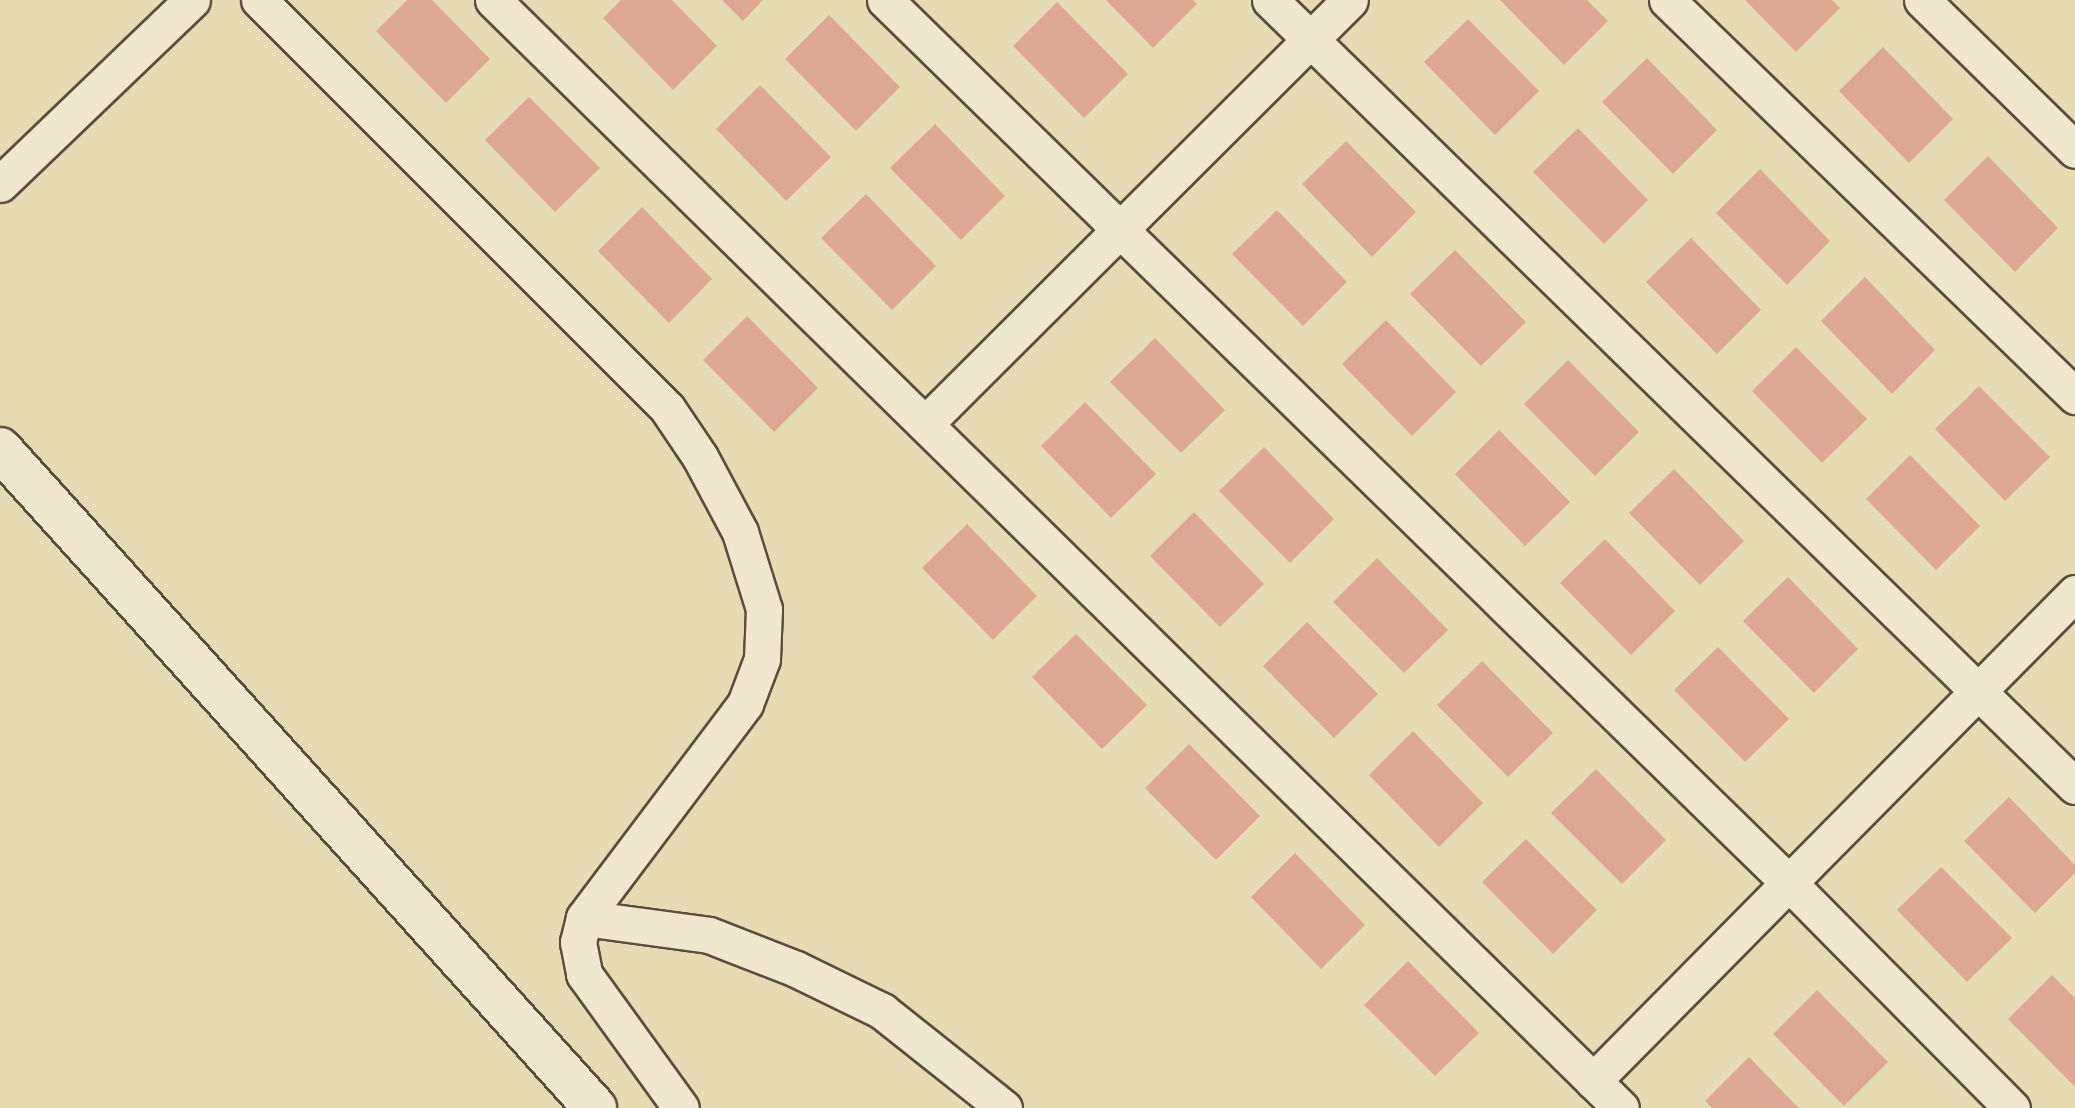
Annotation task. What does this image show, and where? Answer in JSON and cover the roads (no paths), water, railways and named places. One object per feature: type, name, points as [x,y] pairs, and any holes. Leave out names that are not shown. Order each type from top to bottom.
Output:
[{"type":"street","points":[[0,184],[192,0]]},
{"type":"street","points":[[259,0],[667,408],[700,457],[740,532],[764,608],[762,658],[746,704],[584,918],[578,942],[584,974],[681,1108]]},
{"type":"street","points":[[494,0],[1621,1108]]},
{"type":"street","points":[[886,0],[1788,883],[2012,1108]]},
{"type":"street","points":[[1270,0],[2075,786]]},
{"type":"street","points":[[926,424],[1350,0]]},
{"type":"street","points":[[1667,0],[2075,396]]},
{"type":"street","points":[[1922,0],[2075,150]]},
{"type":"street","points":[[0,449],[595,1108]]},
{"type":"street","points":[[1593,1080],[2075,593]]},
{"type":"street","points":[[584,918],[709,935],[796,969],[882,1011],[1004,1108]]}]
